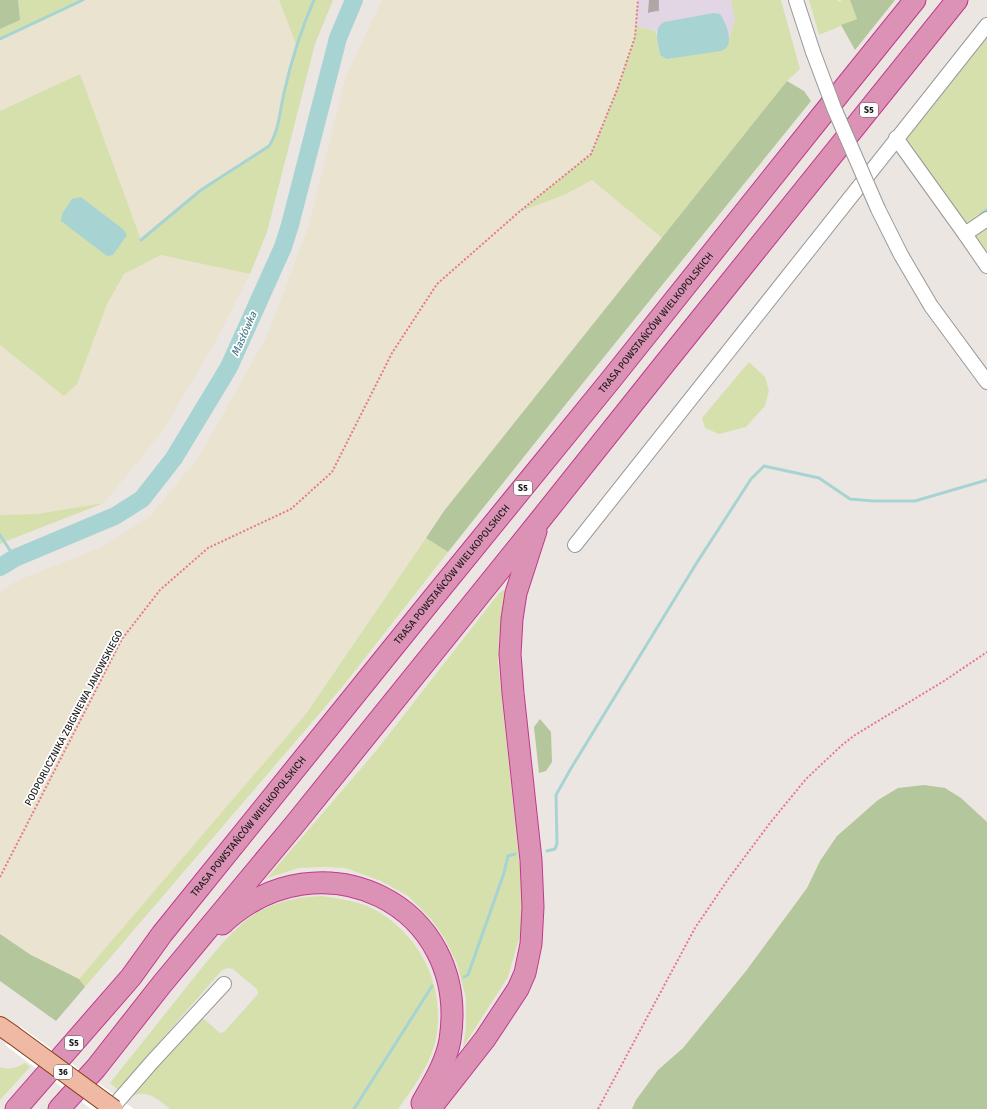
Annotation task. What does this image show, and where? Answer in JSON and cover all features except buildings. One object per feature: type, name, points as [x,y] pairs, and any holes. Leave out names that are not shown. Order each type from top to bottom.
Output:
[{"type":"highway","name":"TRASA POWSTAŃCÓW WIELKOPOLSKICH","points":[[16,1109],[131,977],[162,934],[916,0]]},
{"type":"highway","name":"S5","points":[[59,1109],[96,1068],[162,984],[295,824],[957,0]]},
{"type":"highway","points":[[430,1109],[485,1040],[518,989],[525,973],[531,944],[533,907],[531,860],[510,654],[512,619],[516,593],[540,520]]},
{"type":"highway","points":[[162,984],[231,916],[258,898],[294,885],[317,882],[338,883],[357,887],[379,895],[397,905],[432,941],[442,961],[449,982],[452,1008],[450,1040],[444,1062],[418,1109]]},
{"type":"main road","name":"36","points":[[6,1031],[113,1109]]},
{"type":"street","points":[[796,0],[813,52],[837,115],[878,210],[901,255],[931,306],[987,382]]},
{"type":"street","points":[[575,545],[987,25]]},
{"type":"street","points":[[896,138],[987,266]]},
{"type":"street","points":[[965,234],[987,219]]},
{"type":"street","points":[[113,1109],[152,1062],[224,984]]},
{"type":"path","name":"PODPORUCZNIKA ZBIGNIEWA JANOWSKIEGO","points":[[0,877],[122,639],[160,590],[208,548],[291,509],[332,472],[392,353],[437,284],[519,212],[591,154],[617,90],[635,36],[638,0]]},
{"type":"path","points":[[598,1109],[695,928],[770,823],[806,779],[842,745],[855,735],[944,681],[987,652]]},
{"type":"shaded area","points":[[82,0],[279,0],[297,47],[284,92],[274,138],[269,146],[201,190],[141,240],[80,75],[0,111],[0,38]]},
{"type":"shaded area","points":[[382,0],[638,0],[635,37],[617,90],[591,154],[520,211],[566,194],[592,180],[662,238],[444,511],[306,714],[79,979],[31,955],[0,934],[0,592],[16,581],[104,546],[150,516],[199,457],[267,336],[308,228],[346,76]]},
{"type":"shaded area","points":[[638,0],[731,0],[735,19],[727,47],[636,26]]},
{"type":"shaded area","points":[[161,255],[250,274],[214,344],[164,429],[104,503],[37,514],[0,515],[0,345],[64,396],[107,304],[124,274]]},
{"type":"green space","points":[[0,0],[18,0],[20,20],[0,29]]},
{"type":"green space","points":[[18,0],[82,0],[0,38],[0,29],[20,20]]},
{"type":"green space","points":[[279,0],[333,0],[315,44],[267,232],[250,274],[161,255],[124,274],[107,304],[77,384],[64,396],[0,345],[0,111],[80,74],[141,240],[201,190],[269,146],[274,138],[284,92],[297,47]]},
{"type":"green space","points":[[731,0],[781,0],[800,69],[787,81],[662,238],[592,180],[566,194],[519,212],[591,154],[617,90],[635,37],[636,26],[656,31],[660,55],[727,47],[735,19]]},
{"type":"green space","points":[[809,0],[838,0],[839,2],[842,0],[850,0],[857,19],[819,35]]},
{"type":"green space","points":[[850,0],[895,0],[855,50],[841,25],[857,19]]},
{"type":"green space","points":[[987,38],[987,254],[906,139]]},
{"type":"green space","points":[[787,81],[804,91],[811,101],[448,552],[426,538],[444,511]]},
{"type":"green space","points":[[749,362],[765,377],[769,391],[765,406],[746,427],[719,434],[705,428],[702,418]]},
{"type":"green space","points":[[104,503],[0,544],[0,515],[37,514]]},
{"type":"green space","points":[[426,538],[448,552],[343,686],[85,987],[79,979],[306,714]]},
{"type":"green space","points":[[504,590],[506,593],[499,635],[498,662],[523,897],[520,935],[508,977],[463,1047],[466,1028],[466,998],[457,964],[445,939],[431,919],[408,896],[381,881],[345,868],[299,868],[267,878],[376,751],[499,593]]},
{"type":"green space","points":[[540,719],[551,732],[552,762],[546,771],[539,773],[534,727]]},
{"type":"green space","points":[[924,785],[945,788],[961,798],[987,822],[987,1109],[632,1109],[636,1100],[658,1070],[683,1048],[746,971],[807,888],[820,861],[837,836],[878,800],[898,788]]},
{"type":"green space","points":[[322,896],[364,905],[391,920],[413,943],[429,970],[437,1000],[438,1020],[436,1039],[431,1055],[423,1071],[414,1087],[398,1109],[170,1109],[150,1095],[139,1094],[128,1099],[202,1019],[204,1019],[220,1033],[224,1032],[258,994],[257,989],[233,969],[228,968],[222,970],[118,1090],[110,1083],[212,955],[240,926],[260,911],[275,904],[298,898]]},
{"type":"green space","points":[[0,934],[31,955],[79,979],[85,987],[56,1021],[0,981]]},
{"type":"green space","points":[[25,1063],[30,1067],[0,1100],[0,1067],[13,1068]]},
{"type":"water","points":[[714,13],[720,14],[728,30],[729,44],[726,48],[721,51],[667,59],[660,55],[657,33],[660,25],[664,22]]},
{"type":"water","points":[[81,197],[124,230],[127,235],[113,255],[107,256],[61,221],[62,214],[72,199]]},
{"type":"pier","points":[[20,1026],[134,1109],[91,1109],[5,1045]]},
{"type":"waterway","points":[[0,39],[83,0]]},
{"type":"waterway","points":[[141,240],[201,190],[269,146],[277,127],[293,57],[314,0]]},
{"type":"waterway","name":"Masłówka","points":[[0,567],[15,558],[115,516],[142,499],[174,458],[229,367],[283,247],[338,38],[354,0]]},
{"type":"waterway","points":[[981,214],[987,210]]},
{"type":"waterway","points":[[547,851],[555,849],[557,843],[556,795],[570,770],[696,564],[751,479],[764,466],[819,478],[850,499],[873,501],[915,501],[987,480]]},
{"type":"waterway","points":[[0,535],[15,558]]},
{"type":"waterway","points":[[464,977],[468,975],[504,873],[508,856],[515,854]]},
{"type":"waterway","points":[[354,1109],[432,986]]}]
